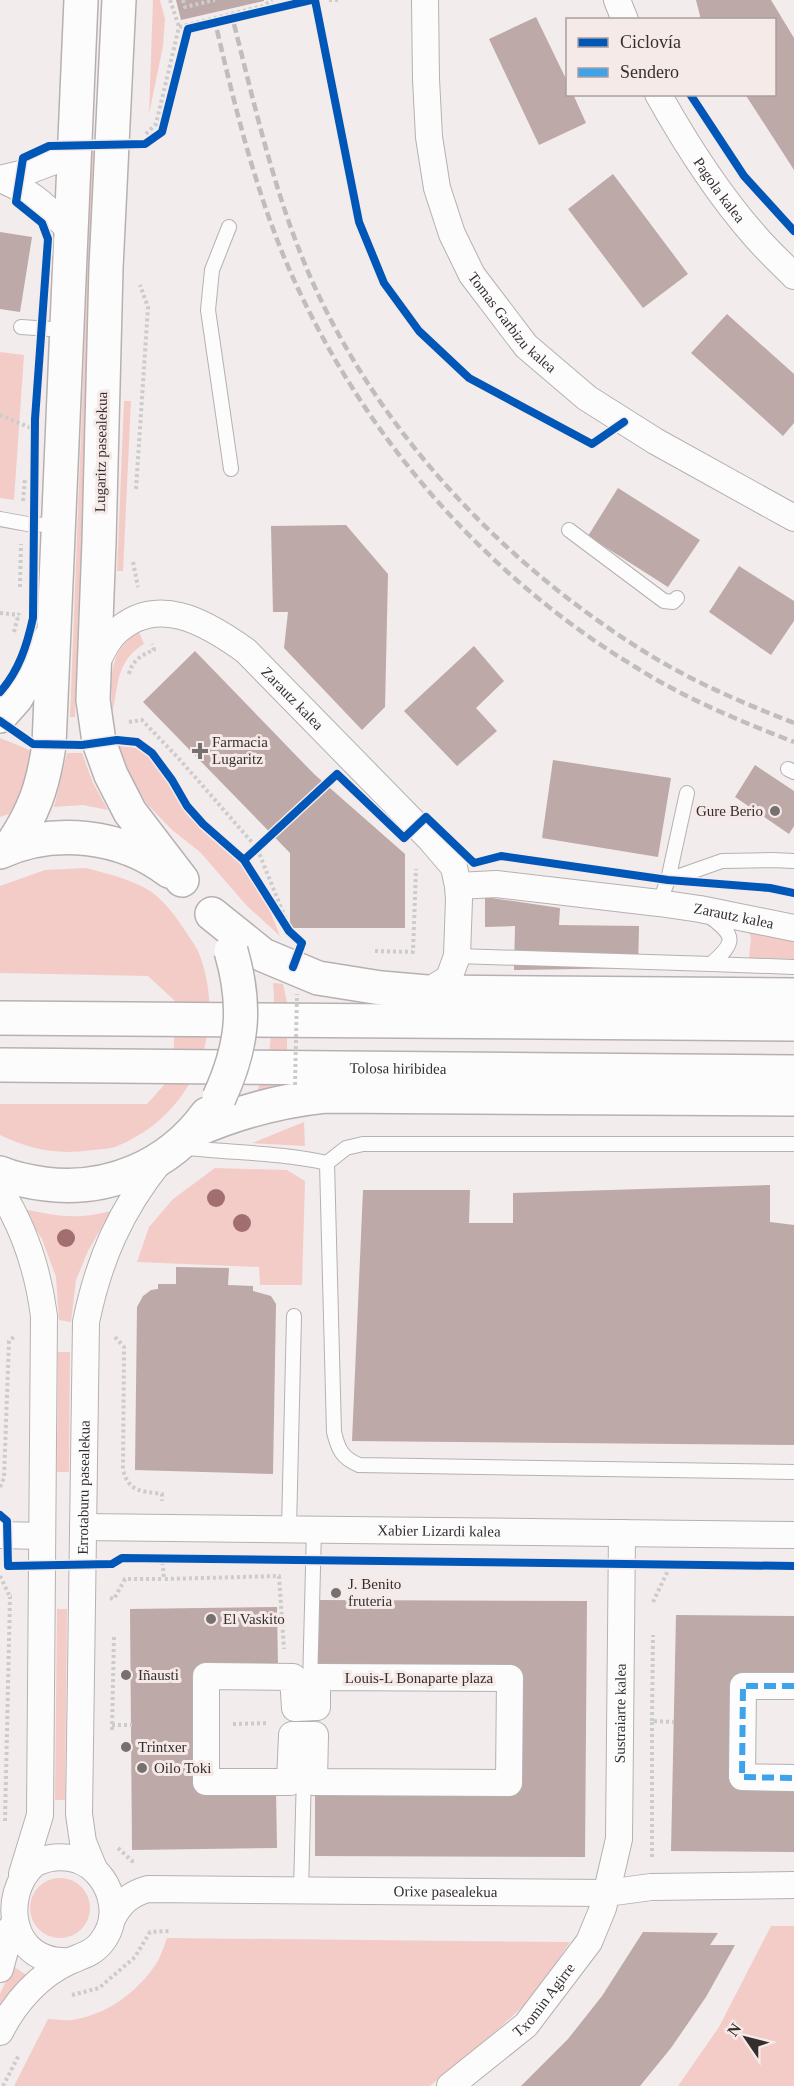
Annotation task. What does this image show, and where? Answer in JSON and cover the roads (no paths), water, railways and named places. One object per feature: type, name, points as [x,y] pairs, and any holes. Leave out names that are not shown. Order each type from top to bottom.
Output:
[{"type":"main road","points":[[3,848],[25,825],[37,801],[45,774],[49,745],[81,0]]},
{"type":"main road","name":"Lugaritz pasealekua","points":[[119,0],[106,268],[93,700],[99,742],[111,775],[130,812],[182,880]]},
{"type":"main road","points":[[0,716],[16,698],[54,631]]},
{"type":"main road","points":[[3,848],[61,838],[104,842],[138,852],[161,864],[182,880],[212,914],[231,951],[238,976],[241,1026],[230,1075],[219,1098],[178,1145]]},
{"type":"main road","points":[[212,914],[295,980],[318,978],[381,988],[427,992],[794,995]]},
{"type":"main road","points":[[0,1018],[794,1024]]},
{"type":"main road","name":"Tolosa hiribidea","points":[[0,1065],[794,1072]]},
{"type":"main road","points":[[0,1173],[30,1182],[58,1186],[85,1185],[112,1180],[138,1171],[225,1118],[257,1107],[295,1099],[325,1096],[794,1099]]},
{"type":"street","name":"Tomas Garbizu kalea","points":[[425,0],[429,137],[437,188],[452,234],[472,275],[526,346],[587,398],[655,441],[794,518]]},
{"type":"street","points":[[617,0],[623,18]]},
{"type":"street","name":"Pagola kalea","points":[[659,96],[687,144],[719,190],[755,236],[794,276]]},
{"type":"street","points":[[0,179],[57,160],[75,144]]},
{"type":"street","points":[[0,179],[38,198],[70,230]]},
{"type":"street","name":"Zarautz kalea","points":[[94,667],[111,637],[124,626],[161,612],[180,614],[226,636],[246,651],[430,839],[454,867],[458,886],[457,956],[449,978],[427,992]]},
{"type":"street","name":"Zarautz kalea","points":[[458,886],[496,884],[659,903],[794,928]]},
{"type":"street","name":"Errotaburu pasealekua","points":[[112,1919],[110,1892],[94,1869],[83,1842],[79,1814],[86,1322],[92,1292],[112,1234],[137,1191],[178,1145]]},
{"type":"street","points":[[0,1190],[12,1209],[34,1261],[41,1288],[44,1316],[40,1815],[22,1874]]},
{"type":"street","name":"Xabier Lizardi kalea","points":[[83,1527],[794,1535]]},
{"type":"street","name":"Sustraiarte kalea","points":[[607,1893],[619,1839],[622,1533]]},
{"type":"street","points":[[0,1535],[42,1536]]},
{"type":"street","name":"Louis-L Bonaparte plaza","points":[[206,1676],[293,1677],[295,1708],[317,1707],[317,1677],[510,1678],[509,1783],[314,1782],[315,1735],[292,1735],[290,1782],[206,1782],[206,1724],[206,1676]]},
{"type":"street","points":[[794,1686],[743,1686],[742,1777],[794,1778]]},
{"type":"street","points":[[0,1969],[10,1896],[14,1884],[22,1874],[40,1861],[62,1857],[74,1858],[94,1869]]},
{"type":"street","name":"Orixe pasealekua","points":[[112,1919],[117,1908],[126,1899],[136,1892],[148,1889],[607,1893],[651,1887],[794,1885]]},
{"type":"street","name":"Txomin Agirre","points":[[450,2086],[526,2025],[589,1942],[607,1893]]},
{"type":"street","points":[[6,1918],[18,1941],[35,1955],[56,1962],[82,1958],[97,1947],[108,1931],[112,1919]]},
{"type":"street","points":[[0,2032],[19,2001],[34,1985],[70,1961]]},
{"type":"lane","points":[[229,226],[212,270],[208,310],[231,469]]},
{"type":"lane","points":[[21,327],[66,330]]},
{"type":"lane","points":[[0,519],[33,525],[58,525]]},
{"type":"lane","points":[[569,530],[664,601],[673,602],[677,598]]},
{"type":"lane","points":[[659,903],[668,880],[687,793]]},
{"type":"lane","points":[[668,880],[722,861],[794,861]]},
{"type":"lane","points":[[700,909],[729,932],[730,938],[725,951],[711,964]]},
{"type":"lane","points":[[457,956],[794,967]]},
{"type":"lane","points":[[327,1163],[346,1148],[363,1144],[794,1144]]},
{"type":"lane","points":[[178,1145],[222,1152],[304,1158],[327,1163]]},
{"type":"lane","points":[[327,1163],[334,1432],[342,1454],[349,1461],[359,1465],[794,1472]]},
{"type":"lane","points":[[289,1529],[294,1316]]},
{"type":"lane","points":[[309,1699],[314,1529]]},
{"type":"lane","points":[[301,1891],[306,1738]]},
{"type":"railway","points":[[234,24],[270,161],[304,262],[346,348],[379,400],[416,450],[499,540],[546,581],[594,618],[681,673],[794,723]]},
{"type":"railway","points":[[217,30],[254,173],[284,257],[313,319],[347,379],[385,436],[428,490],[475,541],[525,587],[579,630],[637,668],[694,700],[794,742]]},
{"type":"place","name":"Farmacia Lugaritz","points":[[200,751]]},
{"type":"place","name":"Gure Berio","points":[[775,811]]},
{"type":"place","name":"J. Benito fruteria","points":[[336,1593]]},
{"type":"place","name":"El Vaskito","points":[[211,1619]]},
{"type":"place","name":"Iñausti","points":[[126,1675]]},
{"type":"place","name":"Trintxer","points":[[126,1747]]},
{"type":"place","name":"Oilo Toki","points":[[142,1768]]}]
